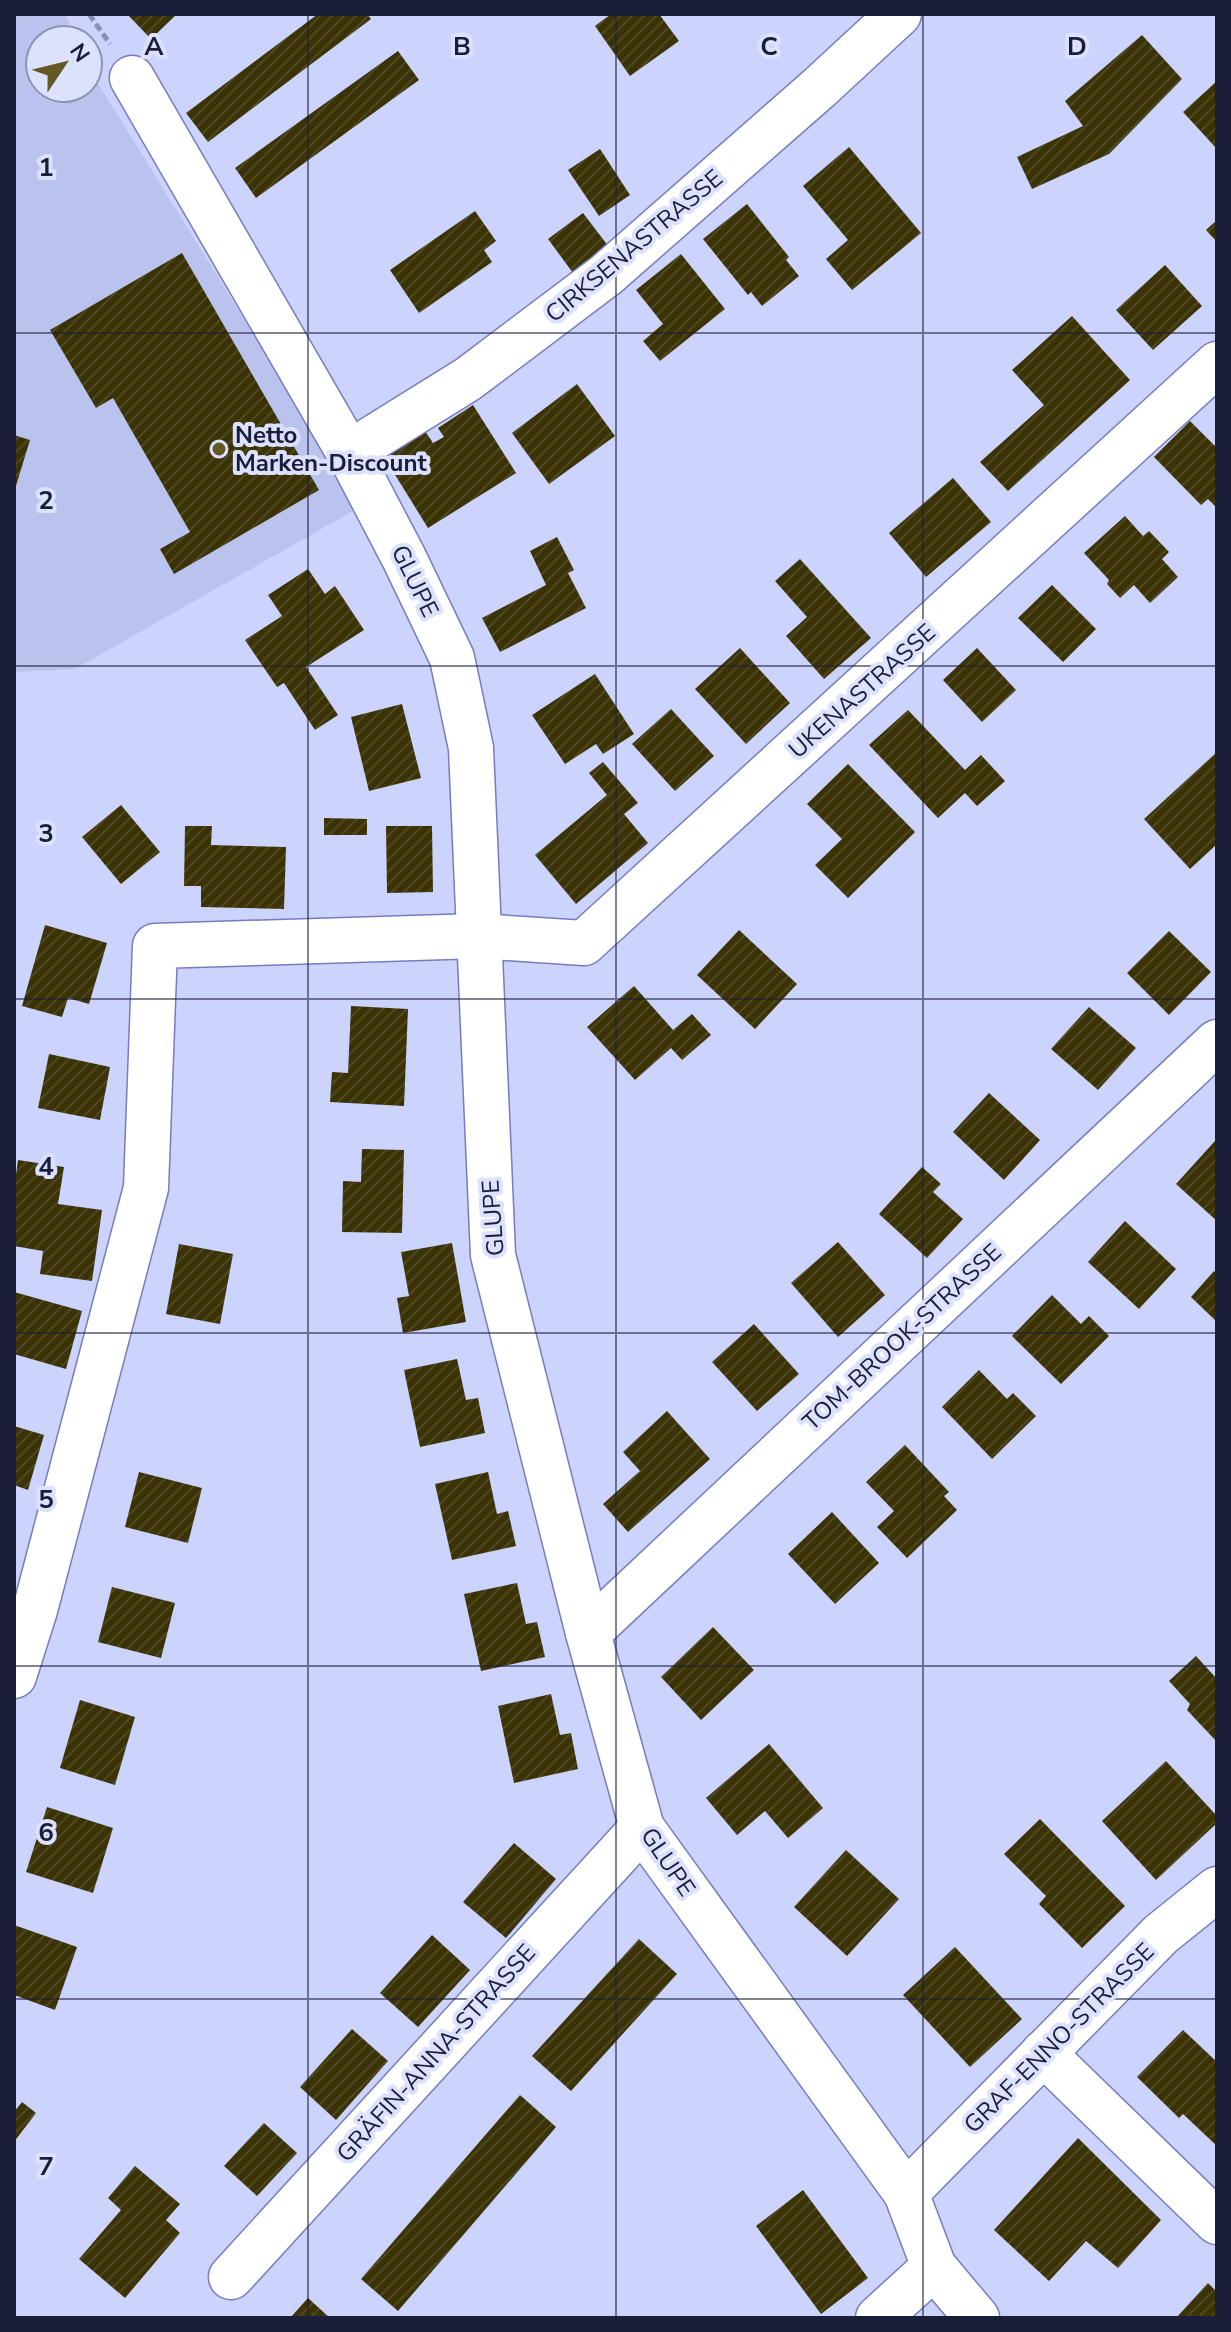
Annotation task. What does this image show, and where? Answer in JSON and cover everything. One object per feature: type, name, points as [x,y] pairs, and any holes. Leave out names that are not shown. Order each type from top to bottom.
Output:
[{"type":"street","name":"CIRKSENASTRASSE","points":[[349,453],[468,379],[606,275],[899,14]]},
{"type":"street","name":"GLUPE","points":[[132,78],[349,453],[452,658],[471,748],[493,1255],[588,1633],[642,1828],[906,2193],[934,2267],[977,2318]]},
{"type":"street","name":"UKENASTRASSE","points":[[14,1676],[35,1610],[146,1188],[155,946],[478,936],[584,943],[1217,364]]},
{"type":"street","name":"TOM-BROOK-STRASSE","points":[[588,1633],[1217,1042]]},
{"type":"street","name":"GRÄFIN-ANNA-STRASSE","points":[[231,2277],[642,1828]]},
{"type":"street","name":"GRAF-ENNO-STRASSE","points":[[906,2193],[1161,1934],[1217,1889]]},
{"type":"street","points":[[1043,2053],[1217,2222]]},
{"type":"street","points":[[878,2318],[934,2267]]},
{"type":"shaded area","points":[[17,14],[65,14],[69,24],[24,24],[24,104],[104,104],[104,93],[360,507],[75,669],[14,672],[14,19]]},
{"type":"building","points":[[127,14],[177,14],[151,39]]},
{"type":"building","points":[[318,14],[367,14],[371,19],[208,142],[186,113]]},
{"type":"building","points":[[611,14],[659,14],[679,41],[630,76],[595,26]]},
{"type":"building","points":[[1142,35],[1182,79],[1109,154],[1032,189],[1017,157],[1083,126],[1065,101]]},
{"type":"building","points":[[398,51],[419,80],[256,198],[235,168]]},
{"type":"building","points":[[1217,81],[1217,149],[1183,112]]},
{"type":"building","points":[[849,147],[921,233],[852,290],[826,259],[848,240],[803,186]]},
{"type":"building","points":[[600,149],[630,195],[599,216],[568,170]]},
{"type":"building","points":[[747,204],[789,257],[786,260],[799,276],[762,306],[751,292],[748,295],[703,239]]},
{"type":"building","points":[[475,211],[496,241],[484,250],[492,262],[419,313],[390,270]]},
{"type":"building","points":[[583,213],[612,251],[576,277],[548,239]]},
{"type":"building","points":[[1217,220],[1217,242],[1206,230]]},
{"type":"building","name":"Netto Marken-Discount","points":[[182,253],[319,490],[174,574],[160,549],[190,532],[113,398],[96,408],[50,330]]},
{"type":"building","points":[[681,254],[725,309],[660,361],[643,341],[663,324],[636,290]]},
{"type":"building","points":[[1165,265],[1202,306],[1153,350],[1116,310]]},
{"type":"building","points":[[1072,316],[1130,380],[1008,491],[980,462],[1044,405],[1012,370]]},
{"type":"building","points":[[577,384],[615,436],[549,484],[512,433]]},
{"type":"building","points":[[473,405],[516,473],[428,528],[384,457],[425,431],[433,443],[444,437],[438,428]]},
{"type":"building","points":[[1190,421],[1217,448],[1217,508],[1208,499],[1201,505],[1154,457]]},
{"type":"building","points":[[14,435],[30,440],[15,489],[14,489]]},
{"type":"building","points":[[953,478],[991,522],[926,577],[889,533]]},
{"type":"building","points":[[1125,516],[1143,536],[1149,531],[1169,552],[1162,559],[1178,577],[1150,603],[1134,585],[1120,598],[1107,584],[1109,580],[1084,553]]},
{"type":"building","points":[[557,537],[574,570],[568,573],[586,608],[500,652],[482,618],[546,585],[530,551]]},
{"type":"building","points":[[800,559],[871,638],[824,679],[786,636],[807,617],[775,581]]},
{"type":"building","points":[[308,569],[325,594],[335,586],[364,630],[306,667],[338,715],[315,730],[284,683],[277,687],[245,640],[282,616],[268,595]]},
{"type":"building","points":[[1052,585],[1096,629],[1063,662],[1018,618]]},
{"type":"building","points":[[740,648],[790,703],[746,744],[695,689]]},
{"type":"building","points":[[977,648],[1016,690],[982,722],[943,680]]},
{"type":"building","points":[[595,674],[634,734],[603,754],[596,744],[565,764],[532,715]]},
{"type":"building","points":[[402,704],[421,778],[369,791],[351,717]]},
{"type":"building","points":[[671,709],[714,756],[675,791],[632,744]]},
{"type":"building","points":[[908,710],[965,770],[981,755],[1005,781],[977,806],[965,793],[938,818],[869,745]]},
{"type":"building","points":[[1217,752],[1217,844],[1190,869],[1144,819]]},
{"type":"building","points":[[603,762],[638,803],[624,814],[648,843],[576,904],[535,855],[607,795],[589,773]]},
{"type":"building","points":[[848,764],[915,832],[848,898],[815,865],[842,839],[807,804]]},
{"type":"building","points":[[121,805],[160,852],[121,884],[82,837]]},
{"type":"building","points":[[324,818],[367,819],[367,835],[324,835]]},
{"type":"building","points":[[185,826],[212,826],[211,845],[286,847],[284,909],[201,907],[201,886],[184,886]]},
{"type":"building","points":[[386,826],[432,826],[433,892],[387,893]]},
{"type":"building","points":[[45,925],[107,943],[89,1004],[68,998],[62,1017],[22,1006]]},
{"type":"building","points":[[739,930],[797,984],[755,1029],[697,975]]},
{"type":"building","points":[[1169,931],[1211,972],[1169,1015],[1127,973]]},
{"type":"building","points":[[634,986],[673,1030],[692,1014],[711,1035],[682,1060],[671,1048],[635,1080],[587,1027]]},
{"type":"building","points":[[351,1006],[408,1009],[404,1106],[330,1102],[332,1072],[348,1073]]},
{"type":"building","points":[[1089,1007],[1136,1048],[1098,1090],[1051,1049]]},
{"type":"building","points":[[49,1054],[110,1067],[100,1120],[38,1108]]},
{"type":"building","points":[[989,1093],[1040,1140],[1004,1180],[953,1132]]},
{"type":"building","points":[[1217,1142],[1217,1221],[1176,1184]]},
{"type":"building","points":[[362,1149],[404,1150],[402,1233],[342,1232],[343,1181],[361,1182]]},
{"type":"building","points":[[18,1160],[64,1167],[58,1204],[102,1210],[92,1281],[40,1274],[43,1251],[14,1246],[14,1189]]},
{"type":"building","points":[[922,1167],[941,1184],[933,1192],[963,1219],[927,1258],[879,1214]]},
{"type":"building","points":[[1125,1221],[1176,1269],[1139,1309],[1088,1262]]},
{"type":"building","points":[[838,1242],[885,1295],[838,1337],[791,1283]]},
{"type":"building","points":[[452,1243],[466,1322],[403,1333],[397,1298],[409,1296],[401,1252]]},
{"type":"building","points":[[179,1244],[233,1254],[220,1324],[166,1314]]},
{"type":"building","points":[[1214,1271],[1217,1274],[1217,1322],[1191,1297]]},
{"type":"building","points":[[14,1292],[82,1311],[66,1369],[14,1354]]},
{"type":"building","points":[[1052,1295],[1081,1324],[1089,1316],[1109,1336],[1061,1384],[1012,1336]]},
{"type":"building","points":[[754,1324],[799,1374],[757,1411],[712,1362]]},
{"type":"building","points":[[457,1359],[466,1400],[478,1398],[485,1433],[420,1447],[404,1370]]},
{"type":"building","points":[[979,1370],[1007,1399],[1013,1393],[1036,1416],[992,1459],[942,1407]]},
{"type":"building","points":[[667,1411],[710,1459],[628,1532],[603,1504],[640,1471],[623,1452]]},
{"type":"building","points":[[14,1426],[44,1435],[28,1490],[14,1485]]},
{"type":"building","points":[[905,1445],[949,1492],[944,1496],[957,1510],[907,1558],[877,1527],[894,1511],[866,1482]]},
{"type":"building","points":[[139,1472],[202,1488],[188,1543],[125,1527]]},
{"type":"building","points":[[488,1472],[497,1514],[508,1511],[516,1546],[452,1560],[435,1484]]},
{"type":"building","points":[[832,1512],[879,1563],[835,1604],[788,1554]]},
{"type":"building","points":[[517,1583],[526,1624],[537,1622],[545,1657],[481,1671],[464,1594]]},
{"type":"building","points":[[112,1587],[175,1603],[161,1658],[98,1642]]},
{"type":"building","points":[[713,1627],[754,1670],[701,1720],[661,1677]]},
{"type":"building","points":[[1196,1656],[1217,1679],[1217,1742],[1187,1710],[1190,1704],[1169,1681]]},
{"type":"building","points":[[551,1694],[560,1735],[571,1733],[578,1769],[514,1783],[498,1706]]},
{"type":"building","points":[[80,1700],[135,1717],[115,1785],[60,1768]]},
{"type":"building","points":[[769,1744],[823,1808],[788,1838],[765,1811],[737,1835],[706,1798]]},
{"type":"building","points":[[1166,1761],[1217,1816],[1217,1823],[1156,1880],[1102,1821]]},
{"type":"building","points":[[47,1807],[113,1828],[93,1893],[26,1872]]},
{"type":"building","points":[[1040,1819],[1125,1906],[1082,1948],[1039,1904],[1046,1896],[1004,1854]]},
{"type":"building","points":[[514,1843],[556,1879],[506,1938],[463,1902]]},
{"type":"building","points":[[846,1850],[899,1899],[847,1956],[794,1907]]},
{"type":"building","points":[[14,1925],[77,1947],[55,2010],[14,1995]]},
{"type":"building","points":[[432,1935],[470,1970],[418,2027],[380,1993]]},
{"type":"building","points":[[639,1939],[677,1974],[571,2091],[532,2056]]},
{"type":"building","points":[[955,1947],[1022,2019],[970,2067],[903,1995]]},
{"type":"building","points":[[352,2029],[388,2061],[336,2120],[300,2087]]},
{"type":"building","points":[[1183,2030],[1217,2062],[1217,2146],[1183,2114],[1179,2118],[1137,2077]]},
{"type":"building","points":[[520,2095],[556,2127],[398,2311],[361,2279]]},
{"type":"building","points":[[22,2102],[36,2113],[14,2142],[14,2112]]},
{"type":"building","points":[[264,2123],[297,2153],[257,2196],[224,2166]]},
{"type":"building","points":[[1078,2138],[1161,2220],[1118,2268],[1086,2241],[1049,2281],[994,2230]]},
{"type":"building","points":[[135,2166],[180,2204],[166,2220],[180,2233],[125,2298],[79,2259],[121,2210],[108,2198]]},
{"type":"building","points":[[803,2190],[868,2278],[821,2314],[756,2226]]},
{"type":"building","points":[[1208,2283],[1217,2292],[1217,2318],[1176,2318]]},
{"type":"building","points":[[308,2298],[330,2318],[290,2318]]},
{"type":"place","name":"Netto Marken-Discount","points":[[219,449]]}]
